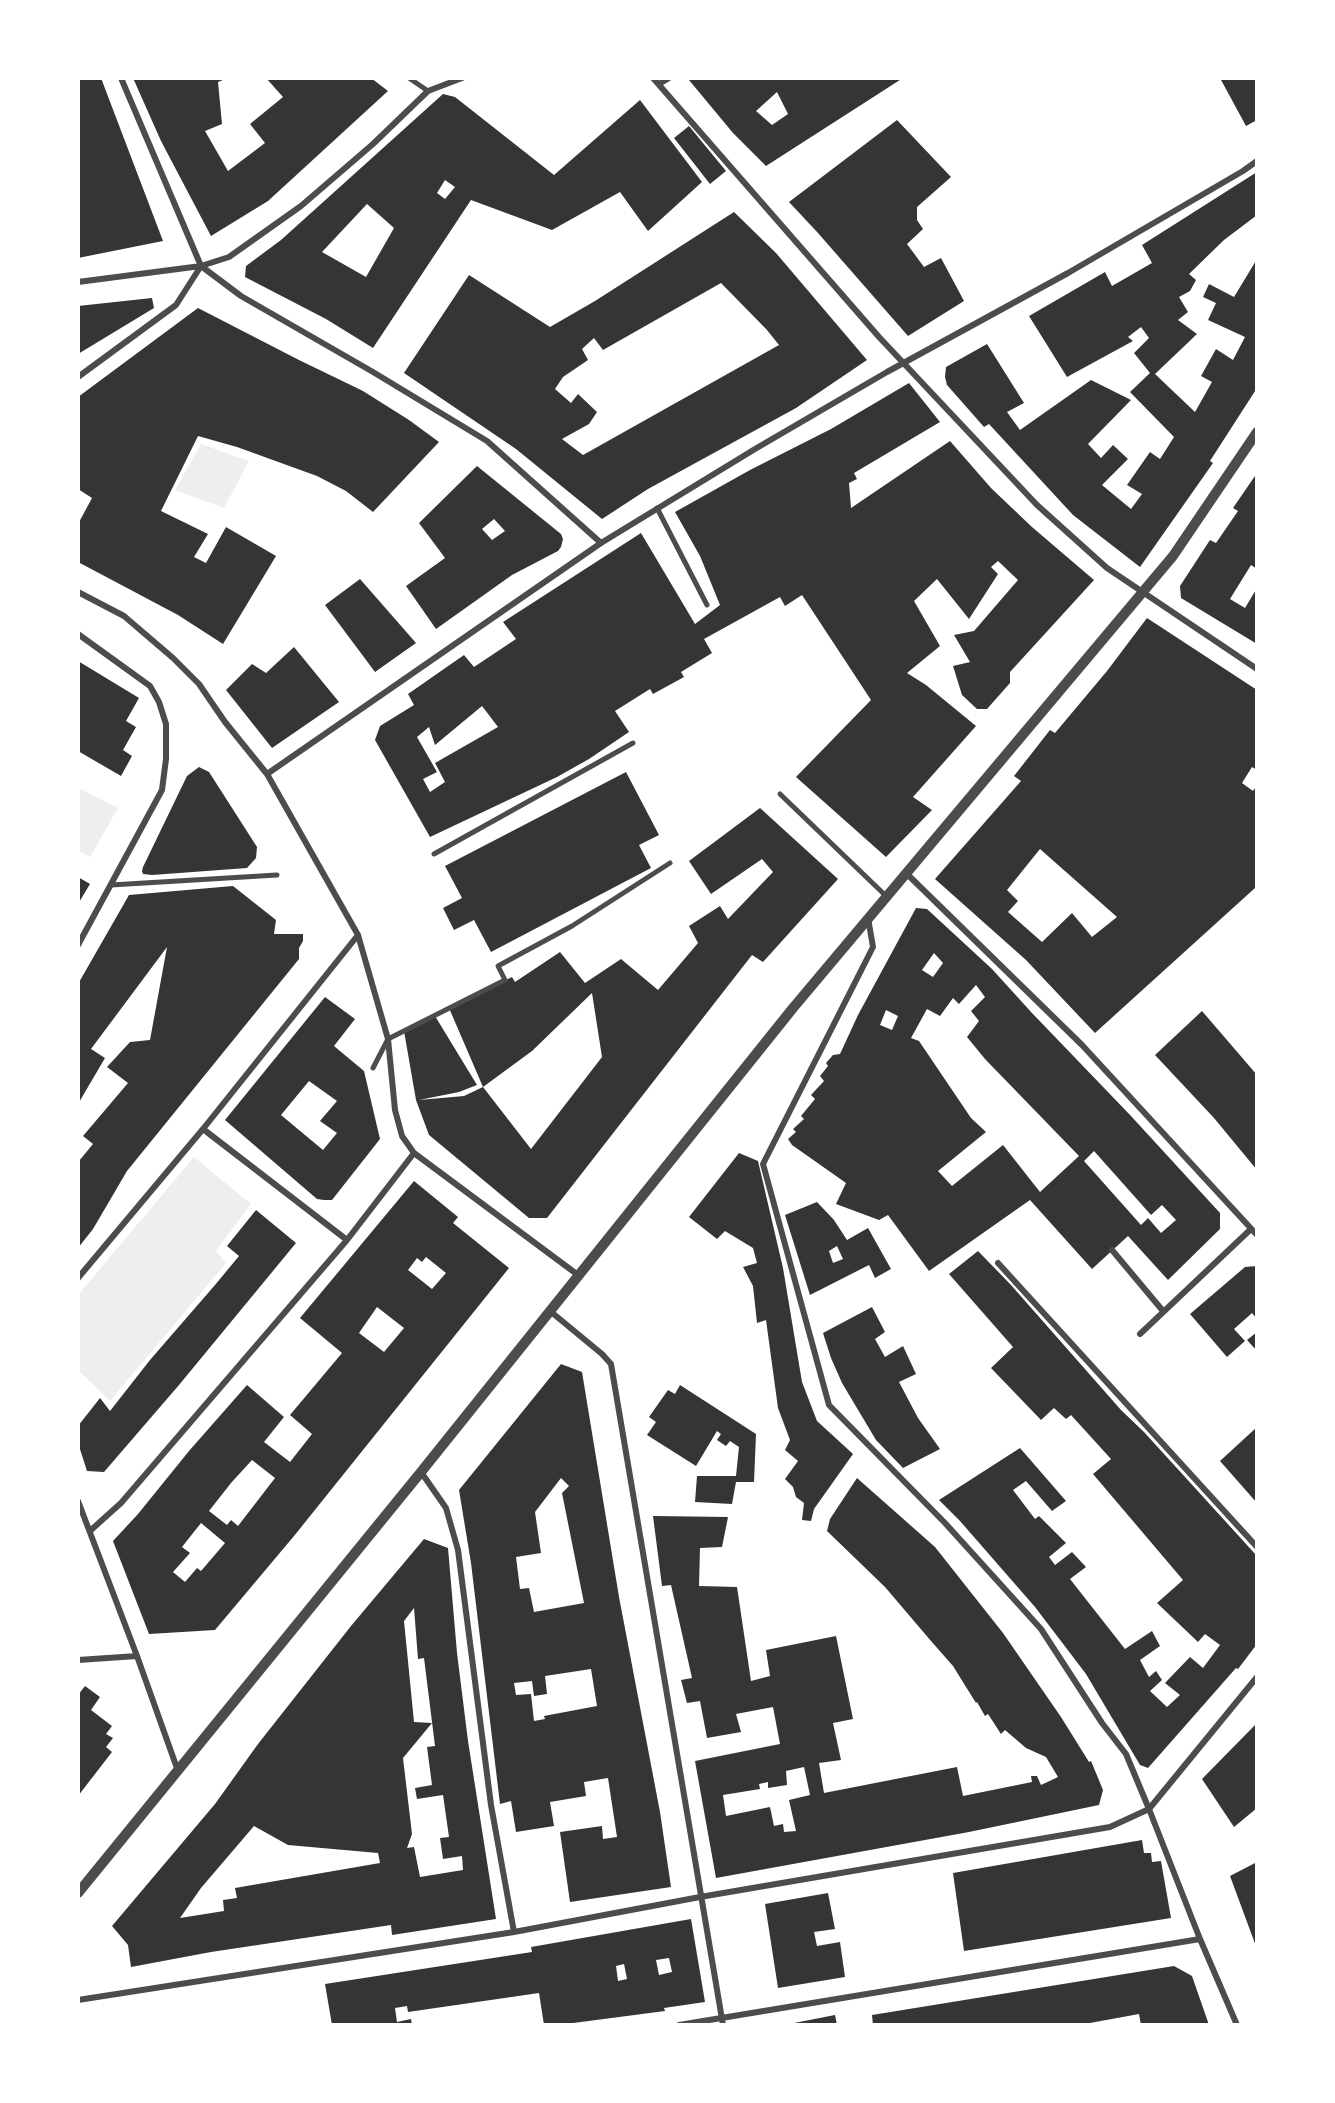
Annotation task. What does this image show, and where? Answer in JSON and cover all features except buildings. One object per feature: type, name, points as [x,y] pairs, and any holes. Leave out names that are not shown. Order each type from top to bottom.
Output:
[{"type":"street","points":[[121,78],[201,266],[241,296],[488,441],[601,543]]},
{"type":"street","points":[[409,78],[428,91]]},
{"type":"street","points":[[78,282],[201,266],[229,257],[301,206],[373,144],[428,91],[462,78]]},
{"type":"street","points":[[653,78],[879,336],[1037,505],[1107,568],[1257,669]]},
{"type":"street","points":[[659,84],[669,78]]},
{"type":"street","points":[[267,774],[601,543],[657,508],[904,362],[1068,273],[1243,171],[1257,160]]},
{"type":"street","points":[[78,377],[176,305],[201,266]]},
{"type":"street","points":[[78,1893],[421,1472],[793,1008],[1173,556],[1257,432]]},
{"type":"street","points":[[657,508],[707,605]]},
{"type":"street","points":[[78,592],[124,615],[174,658],[199,684],[225,722],[267,774],[358,935],[388,1039],[395,1110],[402,1136],[414,1153],[578,1275]]},
{"type":"street","points":[[78,634],[150,686],[159,702],[165,724],[162,790],[78,945]]},
{"type":"street","points":[[434,854],[633,743]]},
{"type":"street","points":[[780,794],[886,896]]},
{"type":"street","points":[[373,1068],[388,1039],[505,980],[498,966],[572,926],[670,863]]},
{"type":"street","points":[[906,873],[1082,1045],[1257,1235]]},
{"type":"street","points":[[111,885],[277,875]]},
{"type":"street","points":[[868,918],[873,947],[763,1164],[829,1405],[945,1523],[1041,1629],[1102,1723],[1126,1754],[1237,2025]]},
{"type":"street","points":[[78,1278],[203,1130],[358,935]]},
{"type":"street","points":[[203,1130],[347,1240]]},
{"type":"street","points":[[91,1530],[122,1503],[347,1240],[414,1153]]},
{"type":"street","points":[[1140,1334],[1251,1228]]},
{"type":"street","points":[[1112,1250],[1163,1311]]},
{"type":"street","points":[[998,1263],[1257,1548]]},
{"type":"street","points":[[549,1311],[603,1354],[611,1364],[723,2025]]},
{"type":"street","points":[[421,1472],[446,1508],[458,1550],[491,1805],[513,1932]]},
{"type":"street","points":[[78,1501],[91,1530],[178,1771]]},
{"type":"street","points":[[78,1660],[137,1656]]},
{"type":"street","points":[[78,2000],[513,1932],[700,1897],[1110,1827],[1149,1809],[1257,1677]]},
{"type":"street","points":[[679,2025],[1200,1939]]},
{"type":"shaded area","points":[[201,444],[249,461],[224,508],[175,490]]},
{"type":"shaded area","points":[[78,788],[118,808],[90,857],[78,851]]},
{"type":"shaded area","points":[[194,1157],[251,1204],[216,1251],[226,1263],[110,1401],[78,1370],[78,1295]]}]
